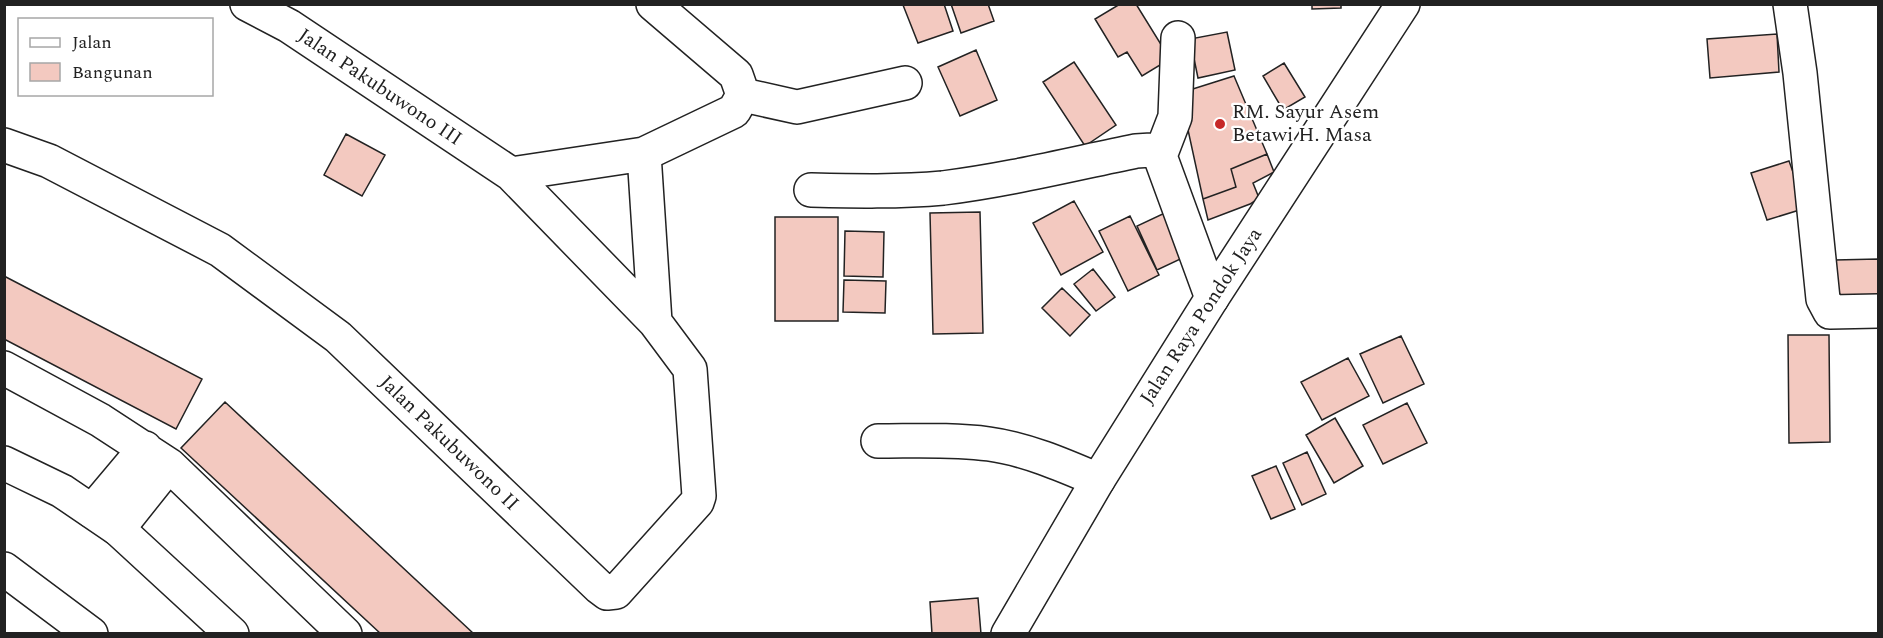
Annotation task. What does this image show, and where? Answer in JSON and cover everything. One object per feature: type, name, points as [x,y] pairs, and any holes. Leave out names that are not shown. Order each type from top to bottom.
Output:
[{"type":"street","name":"Jalan Pakubuwono III","points":[[247,4],[289,27],[511,174],[656,322]]},
{"type":"street","points":[[511,174],[644,154],[734,111],[743,95],[736,75],[653,4]]},
{"type":"street","name":"Jalan Raya Pondok Jaya","points":[[1008,633],[1098,480],[1212,298],[1403,4]]},
{"type":"street","points":[[1790,4],[1800,73],[1823,299],[1830,312],[1878,311]]},
{"type":"street","points":[[1160,156],[1175,117],[1178,38]]},
{"type":"street","points":[[743,95],[797,107],[905,83]]},
{"type":"street","name":"Jalan Pakubuwono II","points":[[4,145],[49,160],[220,250],[338,337],[607,593],[616,592],[697,502],[699,496],[690,369],[656,322]]},
{"type":"street","points":[[811,190],[895,191],[944,188],[1152,150],[1160,156],[1212,298]]},
{"type":"street","points":[[644,154],[656,322]]},
{"type":"street","points":[[4,368],[46,390],[157,457],[345,633]]},
{"type":"street","points":[[878,441],[946,440],[990,444],[1036,456],[1098,480]]},
{"type":"street","points":[[105,520],[157,457]]},
{"type":"street","points":[[4,463],[62,491],[105,520],[232,633]]},
{"type":"street","points":[[4,569],[91,633]]},
{"type":"building","points":[[944,4],[953,31],[918,43],[903,5]]},
{"type":"building","points":[[951,4],[988,4],[994,21],[961,33]]},
{"type":"building","points":[[1120,4],[1136,4],[1170,59],[1142,76],[1127,52],[1118,57],[1095,19]]},
{"type":"building","points":[[1312,4],[1341,4],[1341,8],[1312,9]]},
{"type":"building","points":[[1227,32],[1235,70],[1198,78],[1190,39]]},
{"type":"building","points":[[1777,34],[1779,72],[1710,78],[1707,39]]},
{"type":"building","points":[[976,50],[997,100],[960,116],[938,67]]},
{"type":"building","points":[[1074,62],[1116,125],[1085,146],[1043,82]]},
{"type":"building","points":[[1284,63],[1305,97],[1283,110],[1263,76]]},
{"type":"building","name":"RM. Sayur Asem Betawi H. Masa","points":[[1234,76],[1267,154],[1231,169],[1236,187],[1203,199],[1180,93]]},
{"type":"building","points":[[346,134],[385,155],[362,196],[324,175]]},
{"type":"building","points":[[1267,154],[1274,172],[1253,183],[1259,198],[1250,204],[1208,220],[1203,199],[1236,187],[1231,169]]},
{"type":"building","points":[[1789,161],[1806,208],[1767,220],[1751,173]]},
{"type":"building","points":[[1074,201],[1103,252],[1061,275],[1033,223]]},
{"type":"building","points":[[1169,211],[1189,255],[1157,270],[1137,226]]},
{"type":"building","points":[[980,212],[983,333],[933,334],[930,213]]},
{"type":"building","points":[[1130,216],[1159,275],[1128,291],[1099,231]]},
{"type":"building","points":[[775,217],[838,217],[838,321],[775,321]]},
{"type":"building","points":[[845,231],[884,232],[883,277],[844,276]]},
{"type":"building","points":[[1878,259],[1878,299],[1837,301],[1835,260]]},
{"type":"building","points":[[1093,269],[1115,297],[1096,311],[1074,284]]},
{"type":"building","points":[[4,276],[202,379],[176,429],[4,339]]},
{"type":"building","points":[[844,280],[886,281],[885,313],[843,312]]},
{"type":"building","points":[[1062,288],[1090,315],[1070,336],[1042,308]]},
{"type":"building","points":[[1788,335],[1829,335],[1830,442],[1789,443]]},
{"type":"building","points":[[1401,336],[1424,384],[1383,403],[1360,354]]},
{"type":"building","points":[[1348,358],[1369,396],[1322,420],[1301,382]]},
{"type":"building","points":[[225,402],[474,634],[381,634],[181,448]]},
{"type":"building","points":[[1407,403],[1427,443],[1383,464],[1363,425]]},
{"type":"building","points":[[1335,418],[1363,466],[1334,483],[1306,435]]},
{"type":"building","points":[[1307,452],[1326,494],[1302,505],[1283,463]]},
{"type":"building","points":[[1276,466],[1295,509],[1271,519],[1252,476]]},
{"type":"building","points":[[978,598],[981,634],[932,634],[930,602]]},
{"type":"place","name":"RM. Sayur Asem Betawi H. Masa","points":[[1220,124]]}]
